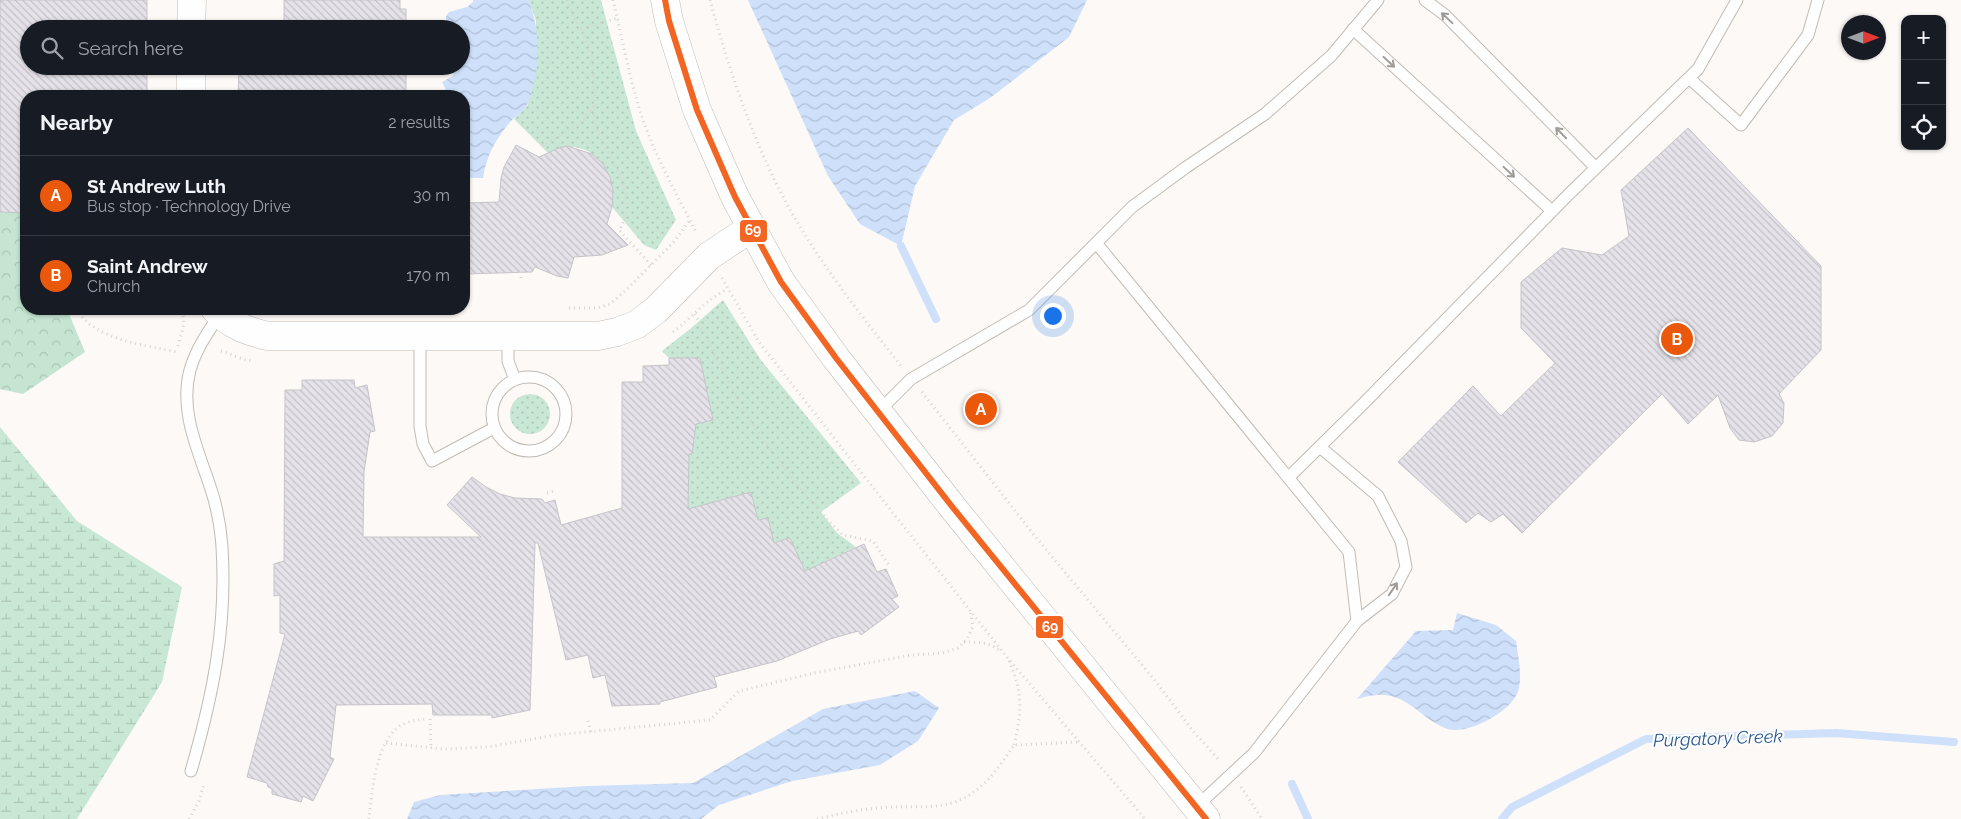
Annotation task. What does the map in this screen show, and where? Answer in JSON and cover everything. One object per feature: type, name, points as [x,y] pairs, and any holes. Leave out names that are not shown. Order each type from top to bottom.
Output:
[{"type":"street","points":[[192,0],[192,20]]},
{"type":"street","points":[[665,0],[669,21],[697,110],[735,197],[781,282],[878,412],[954,509],[1201,813]]},
{"type":"street","points":[[192,75],[192,90]]},
{"type":"street","points":[[222,315],[228,322],[248,332],[268,336],[598,336],[636,325],[656,310],[709,256],[751,228]]},
{"type":"lane","points":[[878,412],[911,379],[1029,310],[1132,207],[1185,168],[1265,114],[1331,56],[1378,0]]},
{"type":"lane","points":[[1425,0],[1445,15],[1596,168]]},
{"type":"lane","points":[[1288,478],[1552,211],[1698,69],[1737,0]]},
{"type":"lane","points":[[1689,78],[1741,125],[1808,35],[1818,0]]},
{"type":"lane","points":[[1353,29],[1552,211]]},
{"type":"lane","points":[[1097,244],[1349,552],[1357,621]]},
{"type":"lane","points":[[192,771],[213,690],[220,645],[224,580],[222,536],[214,500],[192,435],[186,403],[190,371],[200,344],[216,315]]},
{"type":"lane","points":[[420,335],[420,426],[423,444],[432,461],[494,428]]},
{"type":"lane","points":[[508,336],[508,361],[515,380]]},
{"type":"lane","points":[[535,377],[547,381],[557,390],[563,400],[565,407],[564,426],[558,437],[549,445],[538,450],[527,452],[515,449],[505,443],[494,428],[491,412],[494,400],[500,390],[515,380],[535,377]]},
{"type":"lane","points":[[1201,813],[1231,775],[1254,753],[1357,621],[1392,594],[1406,568],[1401,541],[1378,496],[1320,447]]},
{"type":"path","points":[[567,0],[590,53],[594,73],[595,118],[600,138],[618,168],[626,191],[628,207],[625,220],[619,230],[651,265]]},
{"type":"path","points":[[613,0],[630,73],[644,122],[662,166],[709,256],[759,342],[1006,656],[1145,819]]},
{"type":"path","points":[[710,0],[722,47],[761,150],[778,186],[831,274],[1034,535],[1157,683],[1193,731],[1210,748],[1253,803],[1262,819]]},
{"type":"path","points":[[581,29],[618,18]]},
{"type":"path","points":[[542,146],[582,122],[595,106]]},
{"type":"path","points":[[568,308],[597,308],[610,304],[673,243],[690,220]]},
{"type":"path","points":[[521,272],[521,282]]},
{"type":"path","points":[[695,314],[732,390],[760,436],[827,519],[843,535],[873,541],[890,567]]},
{"type":"path","points":[[79,315],[93,326],[114,337],[177,352],[184,324],[183,315]]},
{"type":"path","points":[[546,493],[554,491]]},
{"type":"path","points":[[386,744],[444,749],[488,747],[555,735],[710,720],[739,692],[819,672],[912,655],[942,654],[958,648],[973,626],[970,609]]},
{"type":"path","points":[[817,819],[853,810],[930,807],[967,796],[996,772],[1014,746],[1021,708],[1017,679],[1006,656],[994,646],[976,642],[963,642]]},
{"type":"path","points":[[368,819],[378,761],[386,744],[396,730],[403,725],[428,719],[431,748]]},
{"type":"path","points":[[588,721],[591,732]]},
{"type":"path","points":[[1014,746],[1080,742]]},
{"type":"path","points":[[189,819],[199,801],[205,779],[192,771]]},
{"type":"green space","points":[[529,0],[601,0],[636,131],[676,220],[656,250],[644,245],[612,207],[612,192],[609,179],[596,158],[587,151],[576,147],[563,148],[548,153],[514,119],[528,105],[536,21]]},
{"type":"green space","points":[[0,212],[20,213],[20,315],[70,315],[85,352],[23,394],[0,389]]},
{"type":"green space","points":[[723,300],[760,359],[861,483],[821,512],[837,533],[856,547],[805,571],[790,538],[774,543],[758,520],[751,492],[688,509],[689,454],[692,454],[696,424],[713,419],[700,359],[669,358],[662,351]]},
{"type":"green space","points":[[534,394],[541,397],[547,403],[550,414],[549,422],[541,431],[534,434],[526,434],[519,431],[511,422],[510,410],[513,403],[522,395]]},
{"type":"green space","points":[[0,427],[77,521],[182,587],[162,682],[77,819],[0,819]]},
{"type":"water","points":[[473,0],[529,0],[535,22],[538,45],[537,68],[529,102],[496,141],[489,155],[483,178],[470,178],[470,90],[446,90],[442,82],[453,75],[470,75],[470,20],[446,20],[446,16],[449,12],[467,7]]},
{"type":"water","points":[[748,0],[1087,0],[1069,37],[990,98],[954,120],[915,186],[901,246],[860,224],[828,176]]},
{"type":"water","points":[[1457,613],[1496,625],[1516,641],[1520,682],[1516,696],[1509,705],[1490,719],[1457,730],[1448,729],[1431,721],[1410,705],[1393,697],[1378,695],[1357,699],[1416,631],[1453,630]]},
{"type":"water","points":[[915,691],[939,708],[918,741],[880,765],[792,781],[719,805],[701,819],[407,819],[414,802],[440,795],[587,786],[693,783],[823,709]]},
{"type":"building","points":[[0,0],[147,0],[147,20],[20,20],[20,75],[147,75],[147,90],[20,90],[20,213],[0,212]]},
{"type":"building","points":[[284,0],[400,0],[400,9],[406,9],[406,20],[284,20]]},
{"type":"building","points":[[239,75],[406,75],[406,90],[238,90]]},
{"type":"building","points":[[1688,128],[1821,266],[1821,350],[1779,394],[1784,403],[1783,423],[1772,436],[1754,442],[1739,440],[1730,428],[1718,395],[1688,424],[1662,394],[1522,533],[1503,514],[1491,522],[1478,513],[1466,523],[1398,462],[1473,386],[1501,416],[1555,363],[1521,328],[1521,282],[1562,248],[1602,255],[1629,236],[1621,190]]},
{"type":"building","points":[[516,145],[539,157],[567,146],[592,154],[603,164],[610,177],[613,191],[612,207],[607,224],[628,245],[602,255],[574,257],[568,278],[557,276],[535,267],[532,272],[470,274],[470,203],[499,202],[504,167]]},
{"type":"building","points":[[669,358],[700,358],[713,420],[696,424],[692,454],[689,454],[688,509],[751,492],[758,520],[768,518],[774,543],[790,538],[805,571],[864,544],[877,572],[886,569],[898,596],[892,599],[899,607],[861,635],[858,631],[830,639],[777,661],[714,677],[717,687],[660,702],[660,704],[612,706],[605,675],[593,678],[588,655],[566,660],[538,543],[535,543],[530,710],[492,718],[492,715],[433,715],[432,704],[336,705],[330,757],[334,759],[313,801],[303,796],[301,802],[272,794],[272,789],[268,787],[267,783],[247,777],[285,634],[280,633],[280,595],[274,596],[274,564],[284,561],[285,390],[302,390],[302,380],[354,380],[355,388],[367,385],[375,431],[370,432],[364,472],[363,537],[481,537],[447,505],[472,477],[500,494],[515,498],[542,499],[545,503],[555,500],[561,525],[622,508],[622,382],[643,382],[643,366],[669,365]]},
{"type":"waterway","points":[[901,246],[936,319]]},
{"type":"waterway","name":"Purgatory Creek","points":[[1502,819],[1512,807],[1646,739],[1836,733],[1954,742]]},
{"type":"waterway","points":[[1292,784],[1308,819]]},
{"type":"transit line","name":"69","points":[[665,0],[669,21],[697,110],[735,197],[781,282],[836,358],[954,509],[1206,819]]},
{"type":"place","name":"Saint Andrew","points":[[1677,339]]},
{"type":"place","name":"St Andrew Luth","points":[[981,409]]}]
